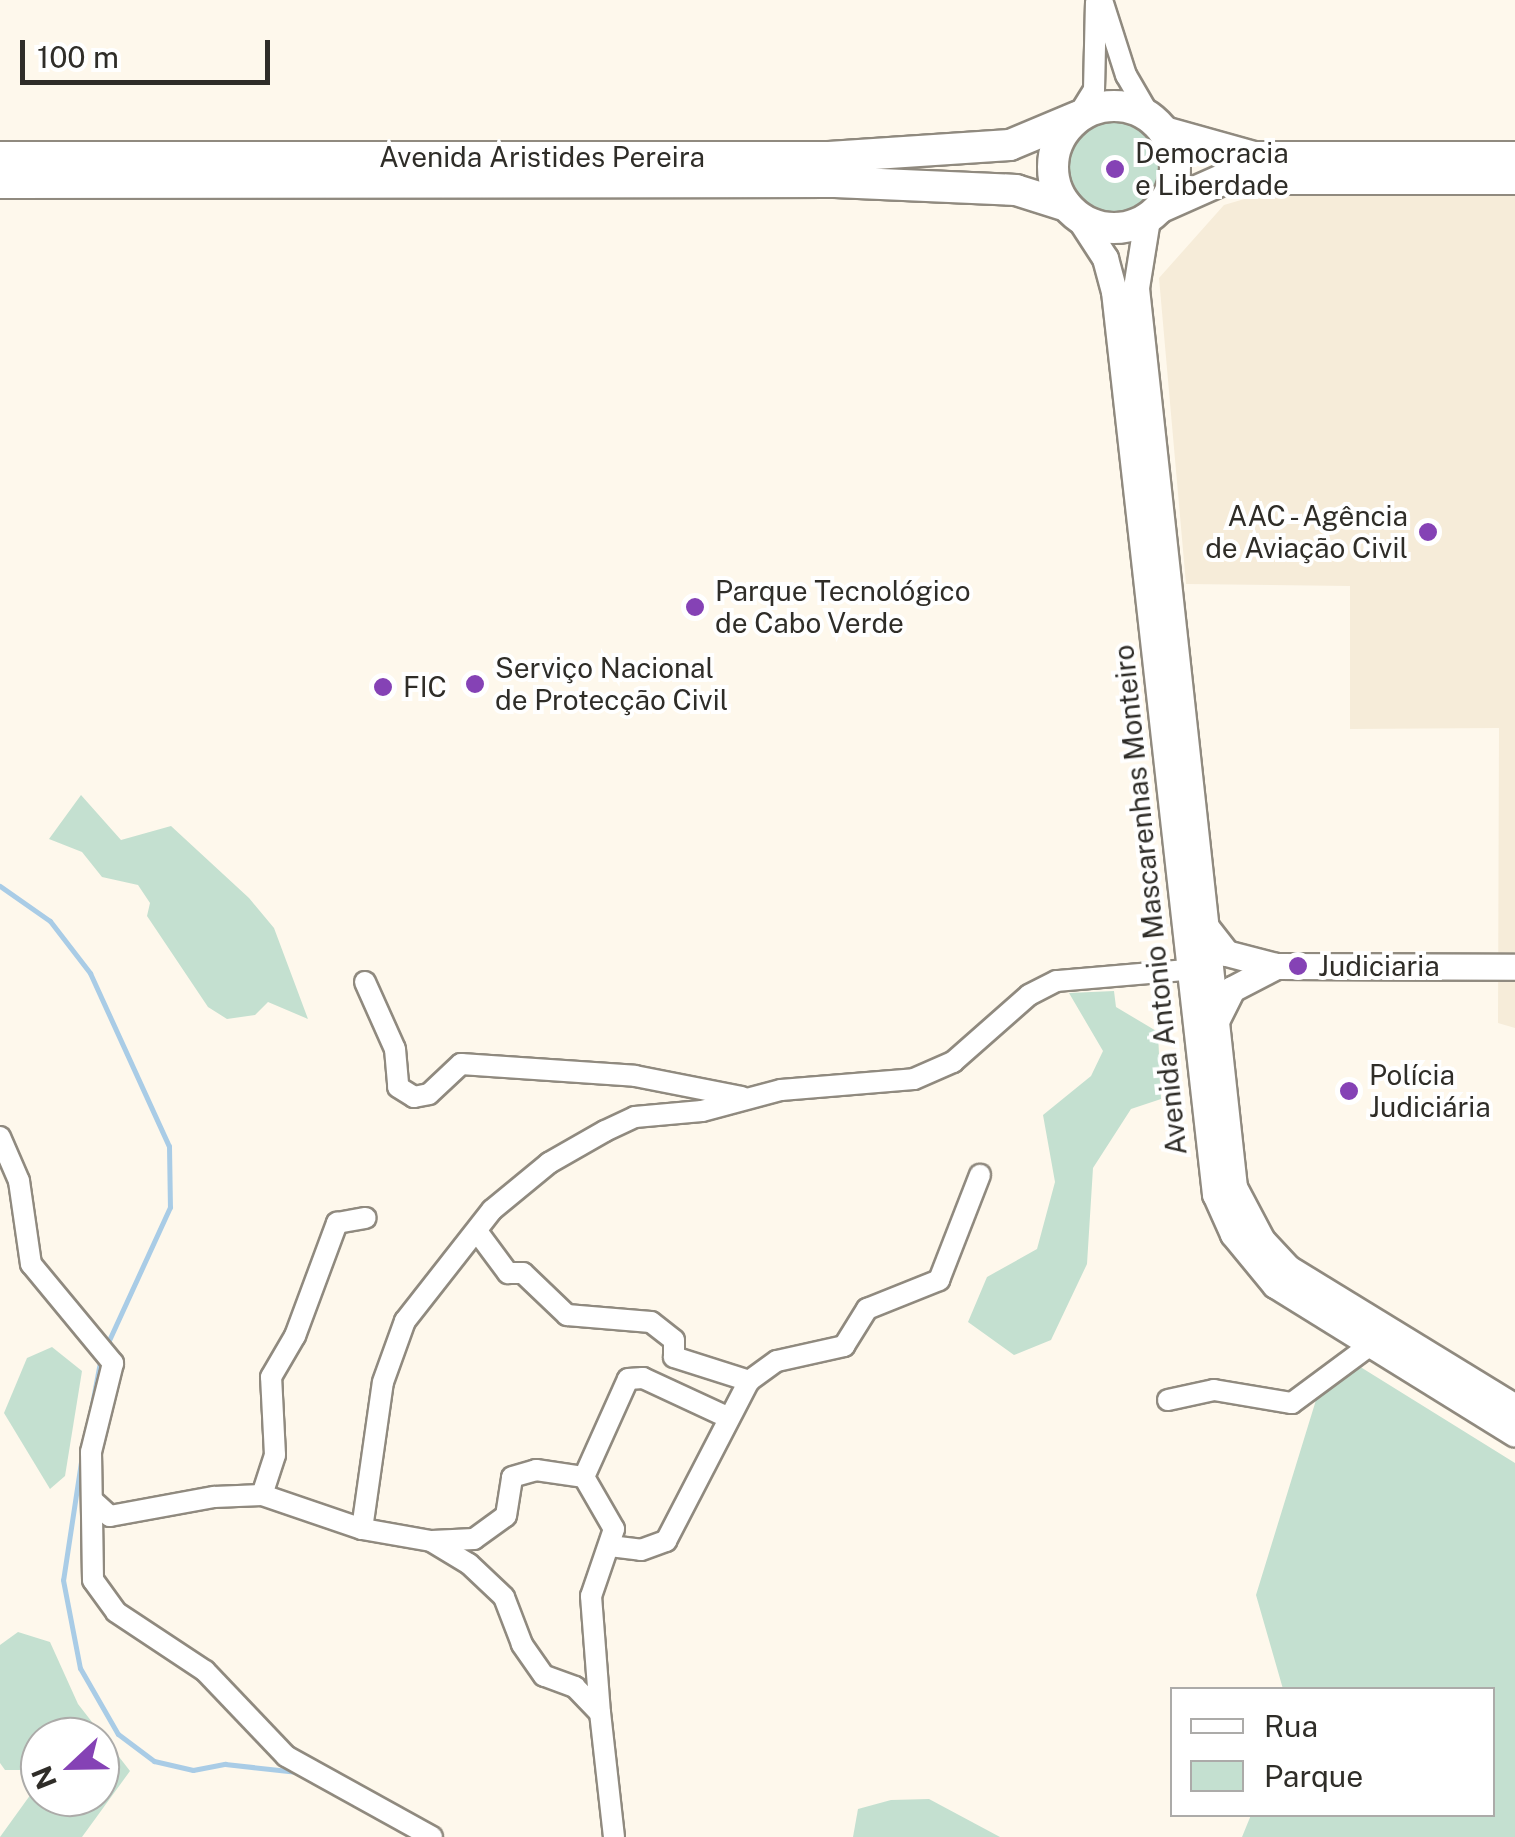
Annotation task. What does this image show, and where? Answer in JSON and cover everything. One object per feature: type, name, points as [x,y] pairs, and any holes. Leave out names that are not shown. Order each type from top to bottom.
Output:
[{"type":"highway","points":[[1515,157],[1254,156],[1158,125],[1116,105],[1077,117],[1063,132],[1052,170],[1073,212],[1113,228],[1224,179],[1515,178]]},
{"type":"highway","name":"Avenida Aristides Pereira","points":[[0,157],[830,157],[1010,144],[1044,136],[1077,117]]},
{"type":"highway","points":[[1154,213],[1175,170],[1158,125]]},
{"type":"highway","name":"Avenida Aristides Pereira","points":[[0,183],[835,182],[1016,190],[1073,212]]},
{"type":"main road","name":"Avenida Antonio Mascarenhas Monteiro","points":[[1073,212],[1105,258],[1114,291],[1209,1173],[1222,1214],[1275,1285],[1515,1434]]},
{"type":"main road","name":"Avenida Antonio Mascarenhas Monteiro","points":[[1154,213],[1136,288],[1229,1168],[1262,1240],[1323,1292],[1515,1407]]},
{"type":"main road","points":[[1203,920],[1226,953],[1276,966],[1515,967]]},
{"type":"main road","points":[[1214,1027],[1232,989],[1276,966]]},
{"type":"street","points":[[1077,117],[1094,90],[1099,0]]},
{"type":"street","points":[[1099,0],[1126,75],[1158,125]]},
{"type":"street","points":[[362,1529],[383,1382],[405,1321],[479,1234],[492,1210],[524,1182],[605,1130],[636,1118],[810,1085],[914,1079],[953,1062],[1029,996],[1058,981],[1186,970]]},
{"type":"street","points":[[365,982],[395,1049],[398,1087],[414,1097],[429,1094],[461,1064],[635,1076],[749,1098]]},
{"type":"street","points":[[1,1142],[19,1180],[32,1264],[113,1363],[92,1452],[93,1580],[116,1612],[204,1671],[286,1756],[432,1837]]},
{"type":"street","points":[[610,1546],[641,1550],[666,1540],[726,1417],[748,1381],[778,1360],[844,1346],[867,1309],[940,1280],[980,1175]]},
{"type":"street","points":[[262,1496],[275,1455],[271,1377],[294,1336],[337,1223],[366,1218]]},
{"type":"street","points":[[479,1234],[508,1274],[523,1273],[567,1315],[651,1322],[674,1340],[674,1357],[748,1381]]},
{"type":"street","points":[[1168,1400],[1214,1390],[1292,1403],[1368,1346]]},
{"type":"street","points":[[584,1478],[628,1379],[643,1378],[726,1417]]},
{"type":"street","points":[[92,1500],[110,1516],[214,1497],[262,1496],[362,1529],[431,1541],[474,1539],[506,1516],[512,1477],[536,1470],[584,1478]]},
{"type":"street","points":[[584,1478],[614,1529],[592,1596],[614,1837]]},
{"type":"street","points":[[431,1541],[504,1597],[544,1676],[574,1687],[600,1714]]},
{"type":"shaded area","points":[[1258,195],[1515,196],[1515,1028],[1498,1023],[1499,728],[1350,729],[1350,586],[1186,584],[1159,278],[1224,205]]},
{"type":"green space","points":[[1115,118],[1134,122],[1150,132],[1160,148],[1164,167],[1160,186],[1150,202],[1134,212],[1115,216],[1096,212],[1080,202],[1070,186],[1066,167],[1070,148],[1080,132],[1096,122]]},
{"type":"green space","points":[[81,795],[121,840],[171,826],[249,898],[274,928],[308,1019],[268,1002],[255,1015],[227,1019],[208,1007],[147,916],[150,903],[138,885],[102,877],[82,852],[49,839]]},
{"type":"green space","points":[[1114,991],[1116,1007],[1158,1032],[1161,1099],[1131,1109],[1093,1168],[1087,1264],[1051,1340],[1014,1355],[968,1322],[987,1277],[1037,1249],[1055,1182],[1043,1115],[1091,1076],[1103,1051],[1069,993]]},
{"type":"green space","points":[[52,1347],[82,1371],[65,1476],[50,1489],[4,1413],[27,1358]]},
{"type":"green space","points":[[1354,1363],[1515,1463],[1515,1837],[1242,1837],[1250,1817],[1495,1817],[1495,1687],[1282,1687],[1256,1595],[1324,1374]]},
{"type":"green space","points":[[18,1632],[50,1642],[78,1704],[88,1717],[20,1717],[20,1770],[5,1770],[0,1763],[0,1645]]},
{"type":"green space","points":[[120,1758],[130,1771],[120,1785]]},
{"type":"green space","points":[[929,1799],[1000,1837],[853,1837],[858,1809],[891,1800]]},
{"type":"green space","points":[[20,1809],[20,1817],[97,1817],[82,1837],[0,1837]]},
{"type":"waterway","points":[[0,886],[50,921],[90,973],[169,1146],[170,1207],[106,1347]]},
{"type":"waterway","points":[[90,1415],[101,1357]]},
{"type":"waterway","points":[[82,1455],[63,1580],[80,1668],[118,1734],[154,1761],[193,1770],[225,1764],[298,1772]]},
{"type":"place","name":"Democracia e Liberdade","points":[[1115,169]]},
{"type":"place","name":"AAC - Agência de Aviação Civil","points":[[1428,532]]},
{"type":"place","name":"Parque Tecnológico de Cabo Verde","points":[[695,607]]},
{"type":"place","name":"Serviço Nacional de Protecção Civil","points":[[475,684]]},
{"type":"place","name":"FIC","points":[[383,687]]},
{"type":"place","name":"Judiciaria","points":[[1298,966]]},
{"type":"place","name":"Polícia Judiciária","points":[[1349,1091]]}]
